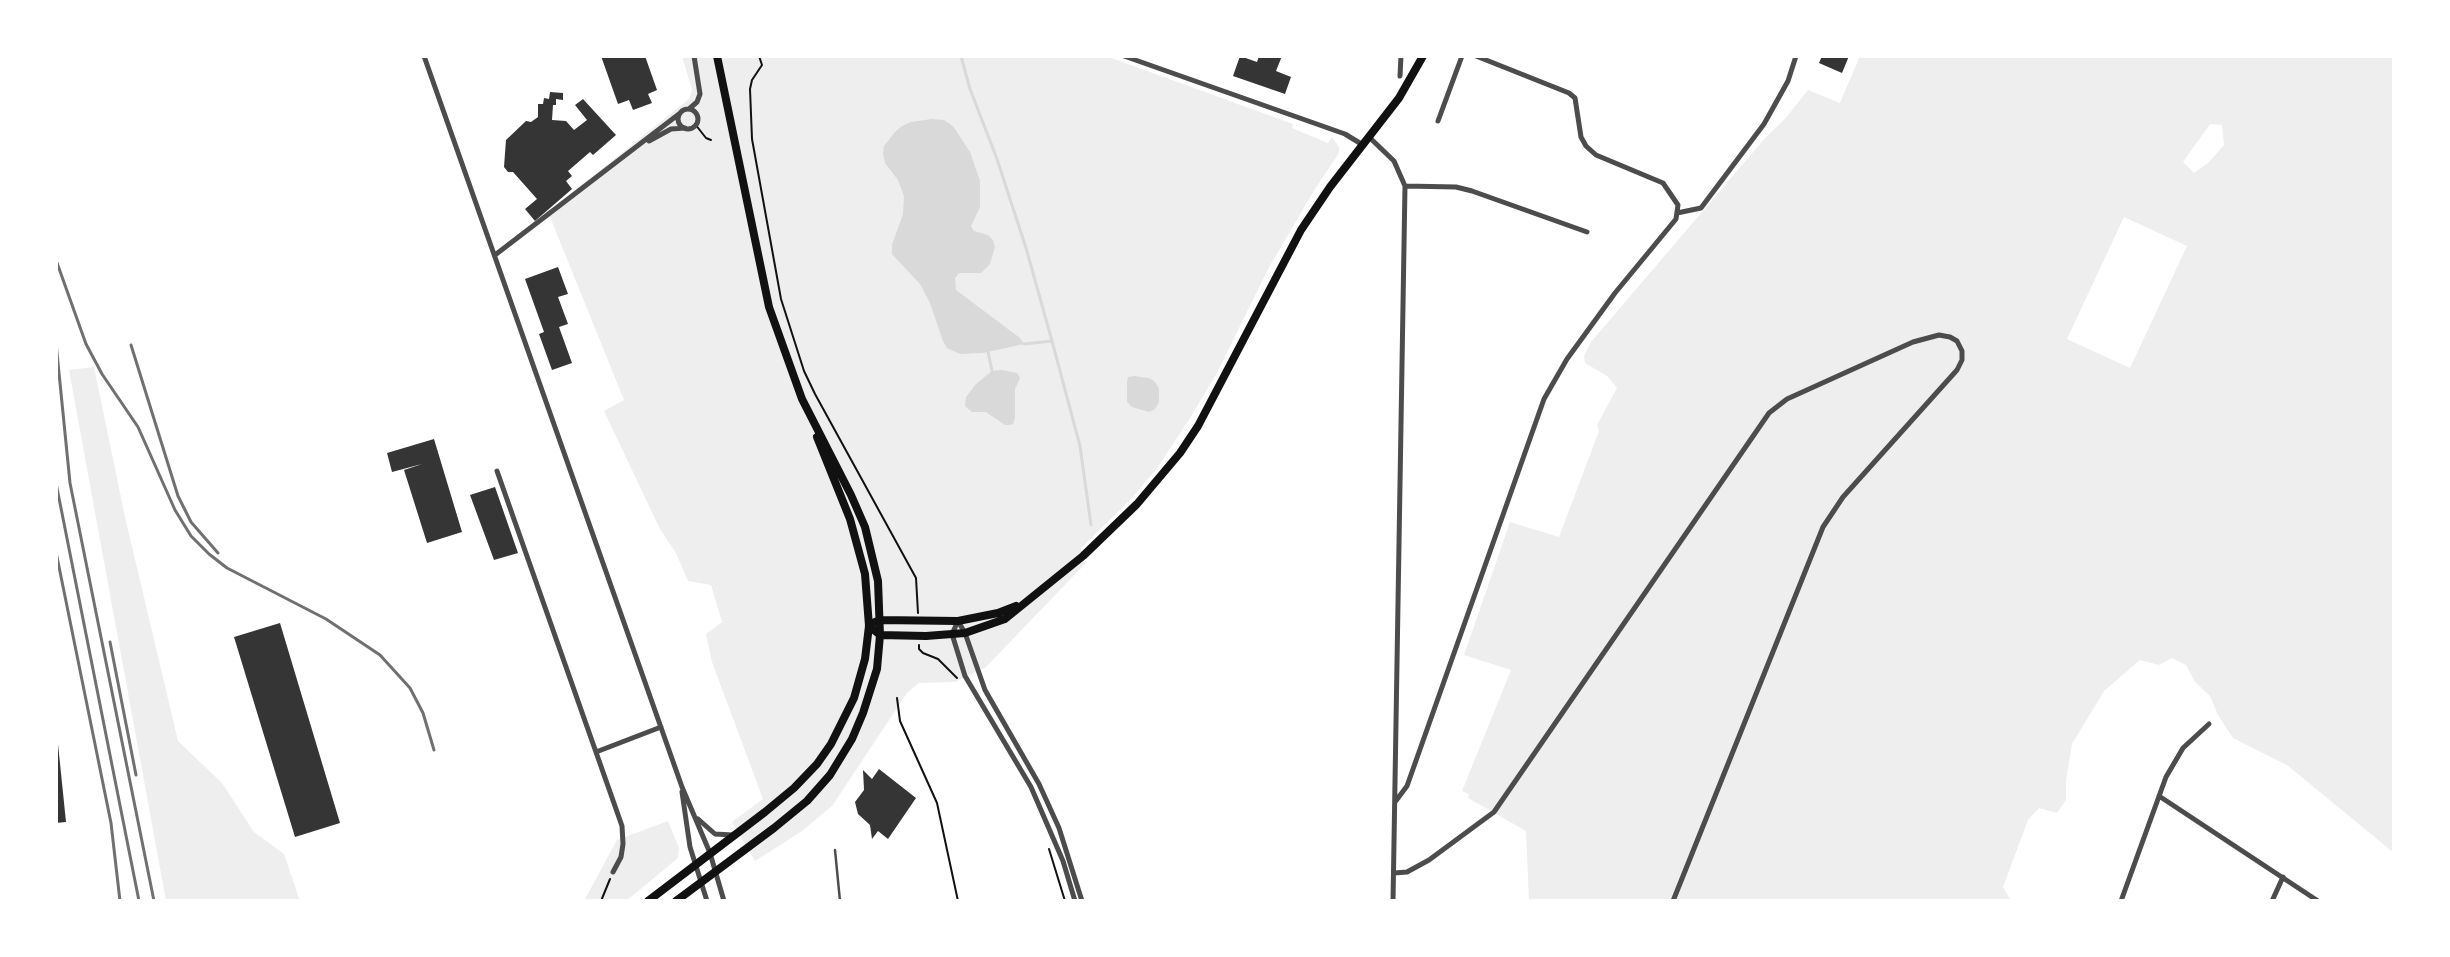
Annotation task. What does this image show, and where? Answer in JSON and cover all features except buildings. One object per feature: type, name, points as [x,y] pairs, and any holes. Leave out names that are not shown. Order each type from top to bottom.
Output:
[{"type":"main road","points":[[648,901],[736,835],[794,788],[817,764],[844,722],[861,677],[869,626],[865,574],[858,545],[778,337],[760,274],[728,100],[717,56]]},
{"type":"main road","points":[[869,626],[880,635],[926,636],[965,633],[1005,619],[1083,556],[1103,537],[1161,476],[1198,426],[1297,238],[1330,187],[1400,98],[1424,56]]},
{"type":"main road","points":[[676,901],[807,801],[842,758],[863,713],[877,669],[880,635],[878,581],[865,527],[852,495],[806,407]]},
{"type":"main road","points":[[869,626],[880,620],[911,622],[958,621],[998,613],[1024,603]]},
{"type":"street","points":[[424,56],[496,255],[682,787],[710,854],[724,901]]},
{"type":"street","points":[[496,255],[696,102],[700,94],[694,56]]},
{"type":"street","points":[[1124,56],[1345,134],[1363,145]]},
{"type":"street","points":[[1400,76],[1401,56]]},
{"type":"street","points":[[1438,121],[1462,56]]},
{"type":"street","points":[[1395,802],[1406,786],[1544,399],[1572,352],[1615,293],[1676,219],[1678,205],[1663,183],[1596,155],[1586,146],[1581,137],[1575,98],[1570,92],[1476,56]]},
{"type":"street","points":[[1677,213],[1701,208],[1764,124],[1788,81],[1796,56]]},
{"type":"street","points":[[636,149],[671,129],[686,128],[695,124],[697,116],[689,109]]},
{"type":"street","points":[[679,114],[679,123],[686,128]]},
{"type":"street","points":[[1369,137],[1394,160],[1405,186],[1393,901]]},
{"type":"street","points":[[1405,186],[1456,187],[1472,191],[1586,232]]},
{"type":"street","points":[[1394,873],[1407,872],[1423,864],[1494,812],[1769,413],[1787,399],[1913,342],[1939,335],[1950,337],[1957,341],[1962,351],[1962,360],[1957,370],[1842,497],[1823,527],[1673,901]]},
{"type":"street","points":[[497,471],[622,826],[623,844],[621,857],[613,872]]},
{"type":"street","points":[[958,621],[965,633],[985,690],[1039,784],[1059,828],[1082,901]]},
{"type":"street","points":[[958,621],[952,634],[965,676],[1031,787],[1063,861],[1075,901]]},
{"type":"street","points":[[2121,901],[2166,777],[2183,748],[2209,724]]},
{"type":"street","points":[[596,752],[661,728]]},
{"type":"street","points":[[682,787],[689,838],[707,901]]},
{"type":"street","points":[[2159,796],[2318,901]]},
{"type":"street","points":[[694,815],[703,826],[715,834],[736,835]]},
{"type":"street","points":[[2272,901],[2284,877]]},
{"type":"lane","points":[[834,850],[840,901]]},
{"type":"path","points":[[759,56],[762,65],[752,80],[750,89],[752,139],[781,299],[808,379],[916,578]]},
{"type":"path","points":[[695,124],[706,138],[711,140]]},
{"type":"path","points":[[919,649],[938,659],[960,680]]},
{"type":"path","points":[[897,698],[900,721],[936,803],[958,901]]},
{"type":"path","points":[[1048,846],[1065,901]]},
{"type":"path","points":[[601,901],[613,872]]},
{"type":"shaded area","points":[[682,56],[1106,56],[1293,124],[1292,128],[1328,143],[1332,137],[1339,147],[1339,153],[1315,189],[1268,269],[1217,373],[1190,418],[1158,467],[1130,500],[1081,548],[1085,564],[986,667],[955,682],[919,683],[907,693],[832,806],[802,831],[755,861],[732,822],[763,799],[712,662],[706,634],[722,622],[711,585],[688,581],[676,553],[660,529],[604,411],[624,400],[548,212],[689,99],[692,90]]},
{"type":"shaded area","points":[[1860,56],[2394,56],[2394,853],[2287,765],[2233,738],[2218,715],[2210,696],[2195,682],[2186,665],[2172,658],[2159,665],[2140,660],[2104,691],[2072,744],[2066,781],[2066,800],[2057,813],[2039,808],[2028,820],[2003,887],[2011,901],[1529,901],[1526,831],[1468,798],[1469,794],[1462,791],[1511,670],[1464,655],[1510,522],[1559,537],[1599,431],[1597,425],[1617,388],[1607,376],[1585,363],[1584,356],[1591,342],[1808,90],[1840,103]],"holes":[[[2210,124],[2222,125],[2224,145],[2209,162],[2194,173],[2183,162]],[[2124,217],[2187,246],[2130,368],[2067,339]]]},
{"type":"shaded area","points":[[932,119],[944,120],[953,126],[970,152],[980,181],[980,207],[971,226],[974,231],[988,235],[993,240],[995,247],[990,264],[981,273],[959,273],[955,278],[956,290],[1020,338],[1024,344],[983,353],[960,354],[947,348],[930,303],[920,284],[892,254],[892,245],[903,214],[904,196],[898,180],[885,163],[884,146],[902,126],[911,122]]},
{"type":"shaded area","points":[[94,367],[125,517],[178,741],[222,783],[254,832],[284,854],[300,901],[166,901],[69,370]]},
{"type":"shaded area","points":[[1002,370],[1017,373],[1020,378],[1015,389],[1015,418],[1013,424],[1009,425],[1005,425],[986,412],[972,412],[965,406],[966,397],[976,384],[992,371]]},
{"type":"shaded area","points":[[1128,377],[1149,378],[1159,388],[1159,402],[1155,409],[1149,412],[1132,407],[1127,402]]},
{"type":"shaded area","points":[[668,821],[679,848],[678,858],[626,901],[584,901],[617,840]]},
{"type":"waterway","points":[[961,56],[970,89],[997,159],[1026,248],[1052,341],[1080,446],[1091,525]]},
{"type":"waterway","points":[[1024,344],[1052,341]]},
{"type":"waterway","points":[[988,352],[992,371]]},
{"type":"railway","points":[[56,260],[86,344],[102,374],[138,427],[175,510],[191,536],[227,568],[326,619],[380,655],[410,688],[423,713],[434,750]]},
{"type":"railway","points":[[56,343],[70,483],[154,901]]},
{"type":"railway","points":[[131,345],[178,496],[191,522],[218,553]]},
{"type":"railway","points":[[56,483],[139,901]]},
{"type":"railway","points":[[56,552],[111,823],[120,901]]},
{"type":"railway","points":[[110,642],[136,775]]}]
